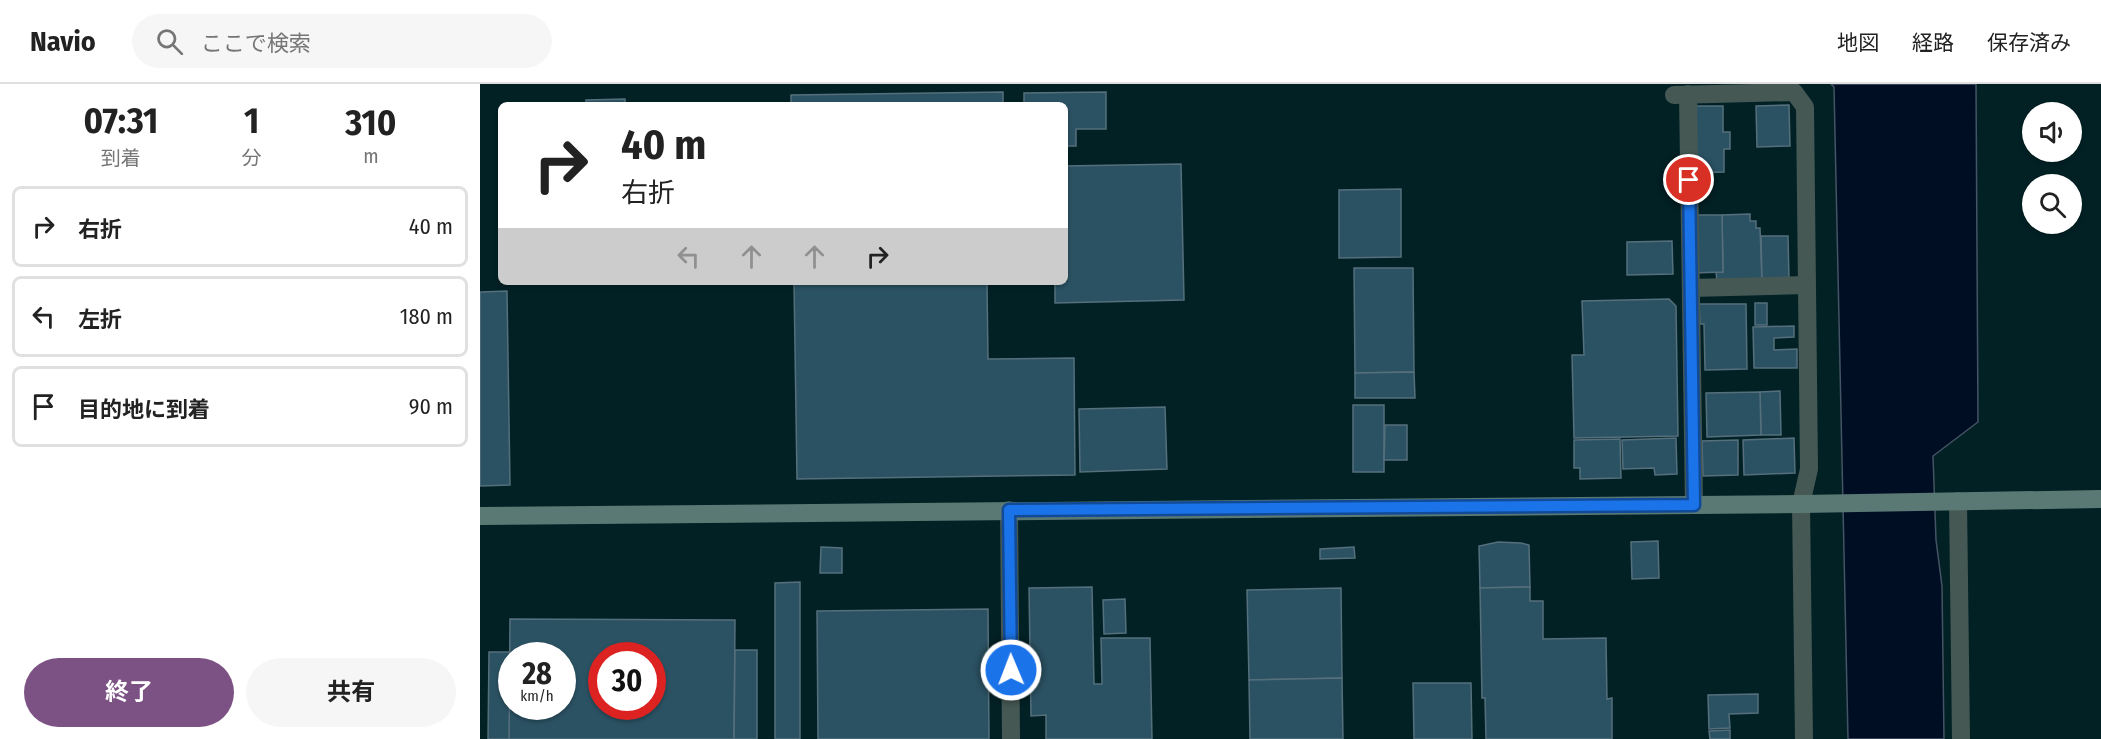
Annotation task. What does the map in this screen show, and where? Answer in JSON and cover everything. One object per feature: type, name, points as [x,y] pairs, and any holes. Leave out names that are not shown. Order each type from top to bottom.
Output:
[{"type":"street","points":[[1694,505],[1691,288],[1681,94],[1794,92],[1805,107],[1809,469],[1801,504],[1804,739]]},
{"type":"street","points":[[1691,288],[1806,285]]},
{"type":"street","points":[[480,516],[1825,504],[2101,499]]},
{"type":"street","points":[[1951,501],[1961,739]]},
{"type":"street","points":[[1009,510],[1011,739]]},
{"type":"water","points":[[1831,84],[1976,84],[1978,422],[1933,456],[1936,540],[1942,586],[1944,739],[1848,739],[1834,87]]},
{"type":"building","points":[[1003,92],[1003,102],[791,102],[791,95]]},
{"type":"building","points":[[1106,92],[1106,129],[1076,129],[1076,146],[1068,146],[1068,102],[1024,102],[1024,93]]},
{"type":"building","points":[[625,99],[625,102],[586,102],[586,100]]},
{"type":"building","points":[[1789,105],[1790,146],[1757,147],[1756,106]]},
{"type":"building","points":[[1692,106],[1723,106],[1723,132],[1730,132],[1730,149],[1724,149],[1724,172],[1694,173]]},
{"type":"building","points":[[1181,164],[1184,300],[1055,303],[1055,285],[1068,285],[1068,166]]},
{"type":"building","points":[[1401,189],[1401,257],[1339,258],[1339,190]]},
{"type":"building","points":[[1750,214],[1750,221],[1756,221],[1756,228],[1760,228],[1762,280],[1717,281],[1716,272],[1723,272],[1722,215]]},
{"type":"building","points":[[1691,215],[1722,215],[1723,272],[1693,273]]},
{"type":"building","points":[[1761,236],[1788,236],[1789,280],[1762,280]]},
{"type":"building","points":[[1672,241],[1673,274],[1627,275],[1627,242]]},
{"type":"building","points":[[1354,268],[1413,268],[1414,372],[1355,373]]},
{"type":"building","points":[[794,285],[987,285],[988,359],[1074,358],[1075,475],[797,479]]},
{"type":"building","points":[[507,291],[510,485],[480,486],[480,292]]},
{"type":"building","points":[[1669,299],[1676,306],[1678,436],[1574,438],[1572,355],[1584,355],[1582,301]]},
{"type":"building","points":[[1755,303],[1767,303],[1767,325],[1755,325]]},
{"type":"building","points":[[1699,304],[1746,304],[1747,369],[1705,370],[1704,324],[1700,324]]},
{"type":"building","points":[[1794,326],[1794,337],[1774,338],[1774,350],[1797,349],[1797,368],[1754,368],[1753,327]]},
{"type":"building","points":[[1414,372],[1415,398],[1355,398],[1355,373]]},
{"type":"building","points":[[1780,391],[1781,435],[1761,435],[1760,392]]},
{"type":"building","points":[[1760,392],[1761,435],[1707,437],[1706,393]]},
{"type":"building","points":[[1353,405],[1384,405],[1384,472],[1353,472]]},
{"type":"building","points":[[1165,407],[1167,469],[1080,472],[1079,409]]},
{"type":"building","points":[[1385,425],[1407,425],[1407,460],[1384,460]]},
{"type":"building","points":[[1676,438],[1677,474],[1655,475],[1654,468],[1623,469],[1622,440]]},
{"type":"building","points":[[1794,438],[1795,473],[1744,475],[1743,440]]},
{"type":"building","points":[[1620,439],[1621,478],[1580,479],[1580,468],[1574,468],[1574,440]]},
{"type":"building","points":[[1738,440],[1738,475],[1703,476],[1702,441]]},
{"type":"building","points":[[1658,541],[1659,578],[1632,579],[1631,542]]},
{"type":"building","points":[[1498,542],[1529,545],[1530,587],[1480,588],[1479,546]]},
{"type":"building","points":[[821,547],[842,548],[842,573],[820,573]]},
{"type":"building","points":[[1354,547],[1355,558],[1320,559],[1320,549]]},
{"type":"building","points":[[800,582],[800,739],[775,739],[775,583]]},
{"type":"building","points":[[1092,587],[1094,684],[1102,684],[1101,638],[1150,638],[1152,739],[1046,739],[1046,715],[1031,716],[1029,588]]},
{"type":"building","points":[[1530,587],[1530,601],[1543,601],[1543,639],[1606,638],[1607,699],[1612,698],[1612,739],[1486,739],[1485,698],[1482,698],[1480,588]]},
{"type":"building","points":[[1341,588],[1342,678],[1249,680],[1247,590]]},
{"type":"building","points":[[1125,599],[1126,633],[1104,634],[1103,600]]},
{"type":"building","points":[[988,609],[989,739],[818,739],[817,611]]},
{"type":"building","points":[[510,619],[735,620],[734,739],[509,739],[509,720],[576,720],[576,642],[510,642]]},
{"type":"building","points":[[735,650],[757,650],[757,739],[734,739]]},
{"type":"building","points":[[489,652],[498,652],[498,720],[509,720],[509,739],[488,739]]},
{"type":"building","points":[[1342,678],[1343,739],[1250,739],[1249,680]]},
{"type":"building","points":[[1413,683],[1471,683],[1472,739],[1414,739]]},
{"type":"building","points":[[1758,694],[1758,713],[1729,714],[1730,728],[1709,729],[1708,695]]},
{"type":"building","points":[[1730,730],[1730,739],[1710,739],[1709,731]]},
{"type":"route","points":[[1011,670],[1009,510],[1694,505],[1689,180]]}]
